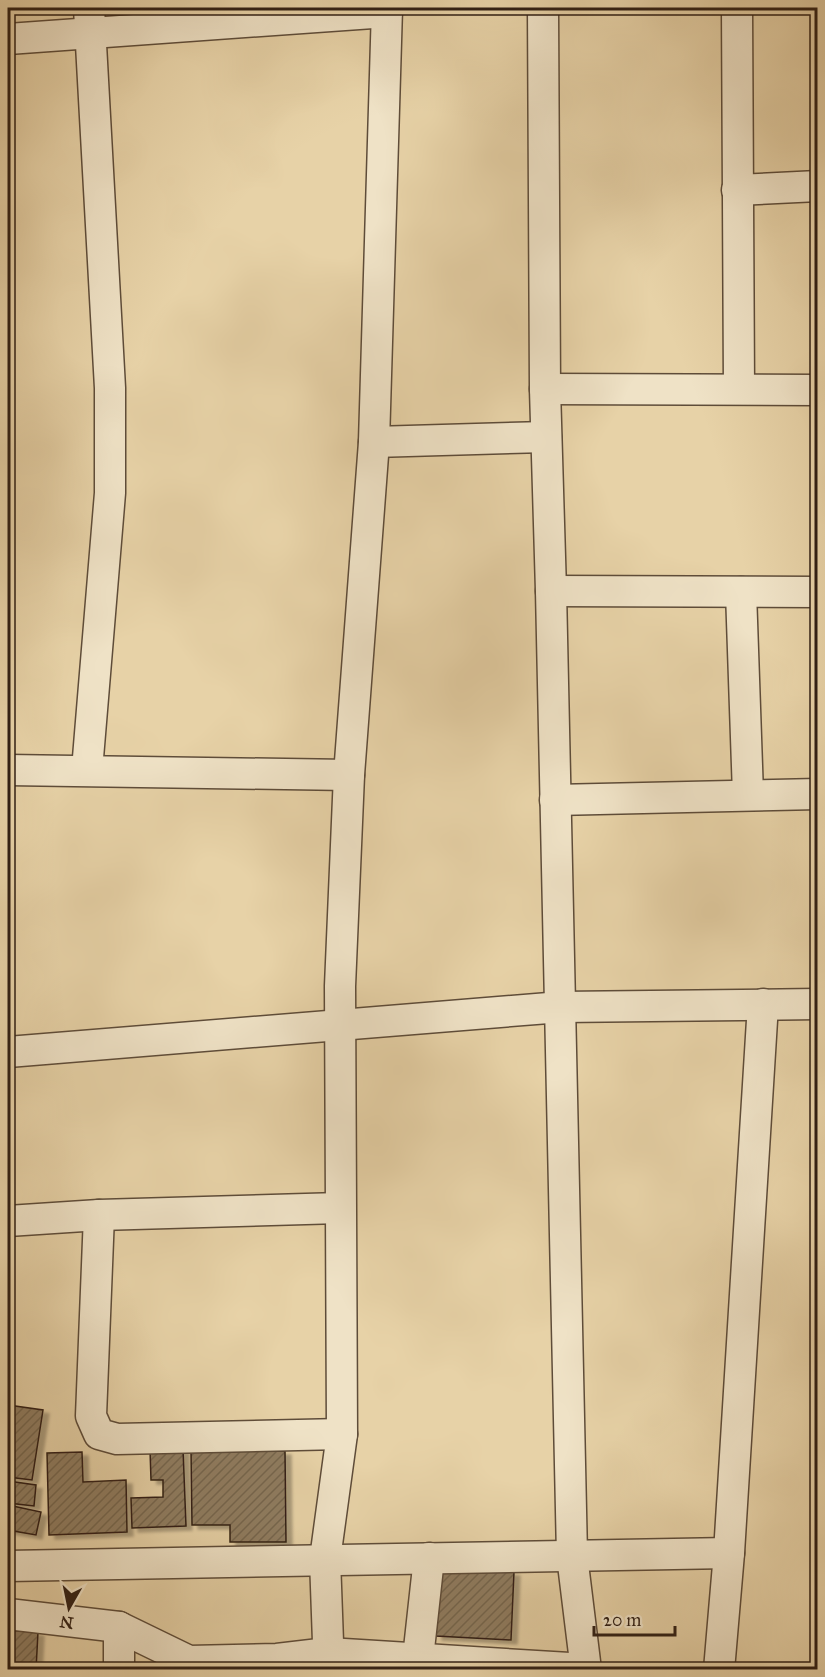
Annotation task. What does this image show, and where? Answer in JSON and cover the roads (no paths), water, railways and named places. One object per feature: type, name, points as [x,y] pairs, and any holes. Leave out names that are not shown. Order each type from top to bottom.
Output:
[{"type":"street","points":[[8,1614],[119,1627],[189,1661],[277,1659],[328,1661],[418,1658],[586,1669],[572,1556],[545,389],[543,8]]},
{"type":"street","points":[[737,8],[739,389]]},
{"type":"street","points":[[8,39],[90,21],[387,10],[374,442],[349,775],[340,1024],[342,1434],[325,1559],[328,1661]]},
{"type":"street","points":[[87,770],[110,493],[110,388],[90,21]]},
{"type":"street","points":[[737,190],[818,186]]},
{"type":"street","points":[[545,389],[818,390]]},
{"type":"street","points":[[374,442],[546,437]]},
{"type":"street","points":[[551,591],[818,592]]},
{"type":"street","points":[[741,592],[748,795]]},
{"type":"street","points":[[8,770],[349,775]]},
{"type":"street","points":[[555,800],[818,794]]},
{"type":"street","points":[[719,1670],[729,1553],[763,1004]]},
{"type":"street","points":[[8,1052],[561,1007],[818,1004]]},
{"type":"street","points":[[8,1221],[99,1215],[340,1208]]},
{"type":"street","points":[[99,1215],[91,1416],[99,1434],[117,1439],[342,1434]]},
{"type":"street","points":[[8,1566],[729,1553]]},
{"type":"street","points":[[418,1658],[429,1558]]},
{"type":"street","points":[[118,1670],[119,1627]]}]
